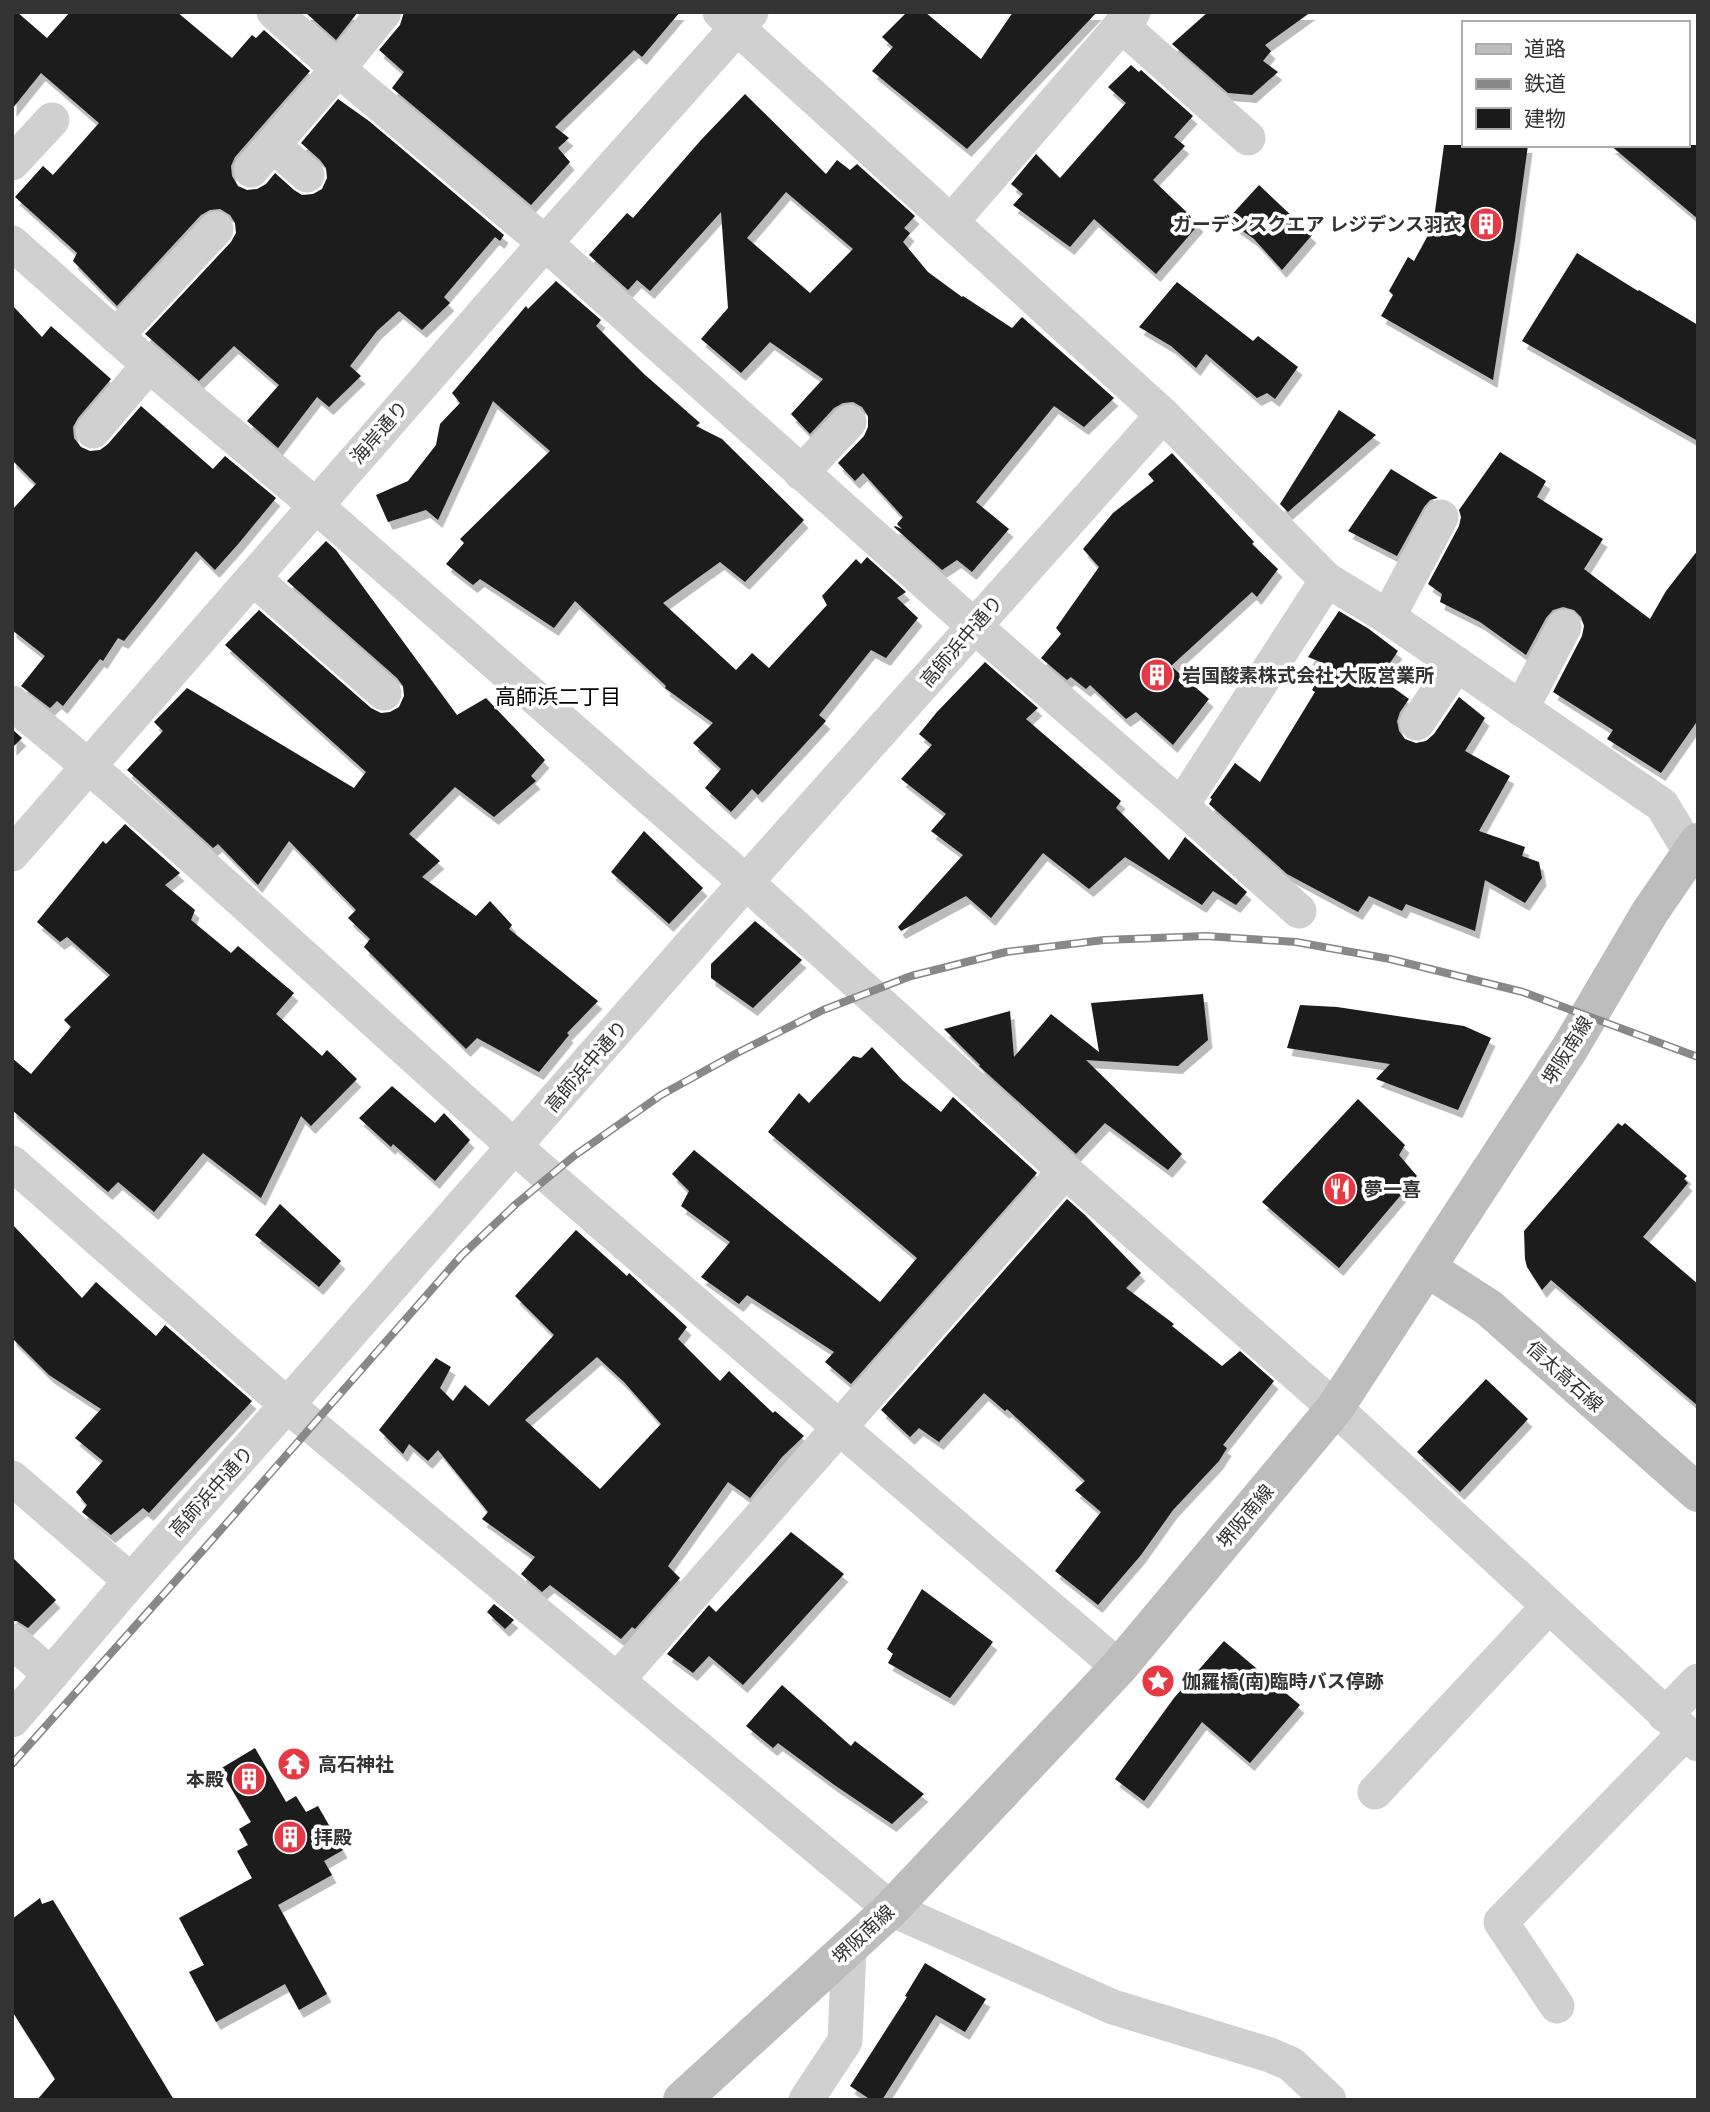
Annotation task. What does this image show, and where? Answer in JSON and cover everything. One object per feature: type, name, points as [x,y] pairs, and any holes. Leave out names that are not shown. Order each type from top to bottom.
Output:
[{"type":"main road","name":"堺阪南線","points":[[682,2100],[891,1909],[1119,1667],[1335,1408],[1570,1048],[1650,912],[1695,853]]},
{"type":"main road","name":"信太高石線","points":[[1427,1268],[1489,1308],[1698,1493]]},
{"type":"street","points":[[274,12],[545,243],[801,473],[1299,911]]},
{"type":"street","points":[[307,175],[262,157],[384,12]]},
{"type":"street","points":[[736,17],[951,222],[1163,415],[1327,580],[1388,617],[1662,805],[1695,853]]},
{"type":"street","name":"海岸通り","points":[[12,854],[545,243],[736,17]]},
{"type":"street","points":[[951,222],[1127,19],[1248,138]]},
{"type":"street","points":[[12,163],[52,120]]},
{"type":"street","points":[[116,336],[216,229]]},
{"type":"street","points":[[12,243],[746,882],[1065,1171],[1335,1408],[1683,1731]]},
{"type":"street","points":[[93,432],[149,365]]},
{"type":"street","name":"高師浜中通り","points":[[12,1720],[746,882],[1163,415]]},
{"type":"street","points":[[801,473],[849,422]]},
{"type":"street","points":[[1388,617],[1441,517]]},
{"type":"street","points":[[253,579],[384,693]]},
{"type":"street","points":[[1181,806],[1327,580]]},
{"type":"street","points":[[1521,709],[1564,627]]},
{"type":"street","points":[[1417,723],[1457,664]]},
{"type":"street","points":[[12,703],[90,766],[515,1147],[839,1429],[1119,1667]]},
{"type":"street","points":[[12,1163],[288,1405],[891,1909],[1113,2007],[1292,2064],[1329,2100]]},
{"type":"street","points":[[617,1680],[1065,1171]]},
{"type":"street","points":[[12,1478],[131,1581]]},
{"type":"street","points":[[1375,1792],[1549,1606]]},
{"type":"street","points":[[12,1641],[51,1675]]},
{"type":"street","points":[[1557,2007],[1501,1922],[1683,1731],[1698,1681]]},
{"type":"street","points":[[806,2100],[845,2041],[849,1948]]},
{"type":"building","points":[[12,12],[17,12],[47,38],[70,12],[177,12],[232,58],[252,35],[256,38],[264,30],[310,71],[235,157],[231,166],[232,176],[238,186],[247,190],[257,189],[266,184],[275,173],[302,195],[313,194],[322,189],[327,178],[326,168],[301,143],[338,99],[369,121],[504,235],[500,241],[495,237],[444,297],[450,303],[422,330],[399,311],[377,331],[350,366],[361,376],[329,407],[317,397],[278,448],[247,421],[279,385],[234,346],[199,381],[145,334],[231,242],[236,233],[235,223],[230,215],[220,209],[201,215],[117,306],[73,261],[77,253],[15,197],[43,166],[53,175],[99,123],[41,73],[12,109]]},
{"type":"building","points":[[305,12],[358,12],[336,40]]},
{"type":"building","points":[[404,12],[680,12],[642,57],[634,50],[555,127],[569,138],[558,148],[570,162],[531,205],[392,88],[404,72],[379,50],[400,25]]},
{"type":"building","points":[[907,12],[925,12],[981,59],[1013,12],[1097,12],[967,149],[872,71],[893,47],[882,37]]},
{"type":"building","points":[[1208,12],[1311,12],[1265,45],[1271,51],[1263,61],[1278,72],[1252,95],[1228,93],[1172,44]]},
{"type":"building","points":[[1131,65],[1139,72],[1141,70],[1193,116],[1174,137],[1185,146],[1153,180],[1199,224],[1156,274],[1094,219],[1070,247],[1013,205],[1023,194],[1011,184],[1036,154],[1060,178],[1126,103],[1108,87]]},
{"type":"building","points":[[745,94],[826,174],[837,160],[850,170],[857,164],[915,216],[904,228],[910,233],[903,242],[928,272],[1012,328],[1022,317],[1114,398],[1084,427],[1054,406],[976,502],[1009,529],[972,572],[957,560],[942,570],[894,527],[902,529],[897,524],[903,517],[863,473],[855,481],[838,463],[864,436],[868,427],[868,416],[862,407],[853,402],[843,403],[834,408],[810,434],[791,414],[823,379],[770,342],[741,373],[701,339],[728,308],[721,212],[650,291],[637,280],[628,290],[589,255],[627,213],[633,218]],"holes":[[[786,192],[853,249],[810,293],[747,238]]]},
{"type":"building","points":[[1444,145],[1528,147],[1493,380],[1381,316],[1393,295],[1389,291],[1408,257],[1414,261],[1433,226]]},
{"type":"building","points":[[1698,145],[1698,219],[1612,147]]},
{"type":"building","points":[[1259,185],[1312,235],[1282,270],[1254,239],[1227,220]]},
{"type":"building","points":[[1577,253],[1698,325],[1698,441],[1522,341]]},
{"type":"building","points":[[556,281],[601,320],[596,326],[644,374],[700,423],[696,426],[722,439],[804,520],[745,582],[720,562],[663,603],[736,670],[752,653],[769,668],[827,605],[822,596],[856,559],[861,564],[867,557],[906,592],[897,598],[918,618],[886,658],[871,650],[819,715],[826,721],[758,795],[752,789],[731,812],[705,788],[721,769],[693,743],[713,723],[665,688],[666,686],[575,601],[554,628],[480,579],[473,585],[446,564],[464,543],[460,539],[550,451],[493,401],[438,520],[426,510],[388,522],[376,495],[408,481],[436,445],[440,424],[460,403],[452,393],[526,306],[528,309]]},
{"type":"building","points":[[1177,282],[1253,341],[1258,336],[1298,367],[1275,399],[1267,393],[1257,398],[1206,354],[1196,368],[1171,346],[1139,327]]},
{"type":"building","points":[[12,305],[42,337],[51,326],[111,379],[73,427],[74,438],[81,447],[90,451],[100,450],[141,406],[213,469],[225,456],[276,498],[215,570],[196,551],[124,641],[118,638],[103,661],[100,659],[63,706],[57,701],[50,708],[21,686],[45,656],[12,630],[12,510],[36,484],[12,460]]},
{"type":"building","points":[[1339,410],[1376,435],[1288,512],[1280,504]]},
{"type":"building","points":[[1500,452],[1546,481],[1537,497],[1603,539],[1584,569],[1650,619],[1666,591],[1698,550],[1698,720],[1661,773],[1607,739],[1613,730],[1553,692],[1582,636],[1584,626],[1581,617],[1574,610],[1563,607],[1553,610],[1526,655],[1480,622],[1440,602],[1442,594],[1428,584],[1459,526],[1459,510]]},
{"type":"building","points":[[1172,453],[1254,542],[1252,544],[1278,569],[1257,597],[1252,592],[1171,666],[1209,699],[1173,745],[1136,712],[1126,719],[1090,685],[1086,689],[1071,677],[1067,680],[1041,658],[1061,634],[1056,628],[1099,567],[1083,549],[1113,513],[1154,481],[1148,474]]},
{"type":"building","points":[[1391,469],[1438,498],[1430,500],[1424,507],[1397,556],[1348,531]]},
{"type":"building","points":[[326,541],[336,550],[457,715],[486,698],[545,760],[531,776],[536,781],[494,817],[455,787],[409,834],[440,861],[422,877],[476,916],[490,901],[512,925],[509,929],[598,1001],[567,1033],[569,1035],[539,1072],[477,1038],[466,1049],[364,947],[370,939],[348,918],[356,910],[289,841],[258,885],[218,844],[213,848],[127,770],[163,731],[154,722],[187,688],[354,788],[366,772],[225,645],[259,610],[371,708],[381,713],[399,707],[404,696],[403,686],[397,678],[287,581]]},
{"type":"building","points":[[1339,611],[1398,651],[1380,678],[1409,699],[1397,721],[1399,731],[1405,739],[1416,743],[1426,741],[1434,734],[1459,697],[1485,718],[1465,751],[1510,776],[1479,831],[1525,847],[1522,856],[1539,862],[1542,878],[1525,903],[1485,880],[1475,931],[1406,904],[1402,911],[1369,896],[1358,912],[1287,874],[1209,804],[1212,799],[1210,798],[1235,763],[1260,782],[1315,692],[1312,690],[1326,664],[1308,657]]},
{"type":"building","points":[[985,662],[1038,708],[1026,719],[1121,801],[1116,808],[1169,860],[1185,837],[1247,892],[1236,905],[1213,891],[1202,905],[1125,857],[1089,889],[1043,853],[991,918],[966,896],[901,931],[898,927],[963,855],[931,831],[946,814],[901,779],[932,745],[919,734]]},
{"type":"building","points":[[12,729],[22,738],[12,748]]},
{"type":"building","points":[[125,824],[180,873],[165,885],[195,910],[191,920],[231,953],[238,946],[294,993],[276,1014],[322,1056],[327,1050],[357,1079],[311,1126],[301,1116],[261,1198],[203,1153],[154,1212],[118,1182],[108,1192],[12,1110],[12,1058],[31,1074],[71,1027],[64,1020],[110,975],[67,937],[60,942],[37,922],[103,841],[106,844]]},
{"type":"building","points":[[644,831],[703,888],[669,924],[611,872]]},
{"type":"building","points":[[755,921],[802,960],[753,1008],[711,978],[711,964]]},
{"type":"building","points":[[1203,994],[1208,1040],[1178,1066],[1086,1060],[1182,1154],[1168,1170],[1105,1123],[1076,1154],[979,1066],[944,1029],[1010,1011],[1014,1057],[1051,1014],[1099,1052],[1091,1003]]},
{"type":"building","points":[[1300,1005],[1337,1007],[1464,1026],[1491,1038],[1458,1110],[1376,1079],[1390,1064],[1287,1048]]},
{"type":"building","points":[[872,1047],[902,1080],[941,1112],[953,1097],[1037,1173],[851,1384],[825,1362],[834,1352],[747,1295],[739,1304],[701,1277],[730,1242],[681,1206],[689,1191],[672,1174],[694,1150],[880,1302],[917,1258],[768,1132],[799,1093],[809,1103],[853,1056],[861,1058]]},
{"type":"building","points":[[392,1086],[435,1123],[444,1113],[470,1140],[435,1181],[359,1118]]},
{"type":"building","name":"夢一喜","points":[[1358,1099],[1405,1145],[1399,1155],[1417,1176],[1339,1268],[1262,1202]]},
{"type":"building","points":[[1618,1123],[1622,1126],[1625,1123],[1687,1176],[1684,1179],[1688,1183],[1643,1237],[1698,1284],[1698,1406],[1551,1280],[1542,1290],[1527,1267],[1524,1231]]},
{"type":"building","points":[[1067,1199],[1141,1273],[1126,1288],[1174,1324],[1172,1326],[1222,1366],[1240,1351],[1274,1381],[1223,1445],[1227,1448],[1219,1461],[1173,1510],[1141,1555],[1098,1605],[1055,1571],[1101,1512],[1075,1490],[1085,1481],[1007,1409],[1005,1411],[984,1393],[939,1442],[919,1428],[910,1437],[881,1410]]},
{"type":"building","points":[[280,1204],[341,1261],[319,1287],[255,1235]]},
{"type":"building","points":[[12,1224],[82,1298],[96,1282],[156,1336],[165,1325],[252,1401],[149,1513],[143,1508],[111,1535],[82,1512],[87,1505],[76,1492],[103,1461],[75,1438],[101,1409],[49,1375],[12,1338]]},
{"type":"building","points":[[576,1230],[627,1276],[629,1273],[687,1327],[678,1339],[720,1381],[729,1371],[773,1413],[775,1411],[804,1436],[782,1457],[750,1498],[728,1482],[668,1566],[680,1578],[635,1629],[632,1627],[621,1639],[550,1585],[542,1592],[521,1574],[535,1557],[482,1519],[488,1512],[438,1450],[428,1461],[409,1444],[403,1454],[379,1430],[436,1358],[451,1367],[440,1388],[453,1401],[465,1385],[489,1406],[554,1335],[515,1296]],"holes":[[[597,1357],[624,1382],[661,1424],[600,1489],[525,1420]]]},
{"type":"building","points":[[1486,1379],[1528,1419],[1460,1492],[1417,1452]]},
{"type":"building","points":[[791,1532],[844,1574],[743,1685],[709,1656],[693,1673],[667,1654],[709,1605],[716,1612]]},
{"type":"building","points":[[12,1557],[56,1600],[28,1628],[12,1621]]},
{"type":"building","points":[[922,1589],[993,1642],[950,1698],[888,1663],[893,1654],[887,1649]]},
{"type":"building","points":[[494,1604],[514,1620],[505,1629],[487,1612]]},
{"type":"building","points":[[1224,1641],[1300,1705],[1250,1763],[1202,1722],[1144,1801],[1115,1779],[1174,1698]]},
{"type":"building","points":[[782,1685],[851,1746],[855,1741],[924,1794],[892,1824],[778,1743],[773,1748],[746,1726]]},
{"type":"building","points":[[255,1748],[286,1802],[296,1796],[306,1812],[318,1806],[343,1850],[324,1861],[332,1875],[278,1905],[327,1994],[299,2010],[285,1984],[216,2022],[189,1972],[204,1965],[179,1918],[252,1878],[237,1851],[248,1845],[239,1829],[251,1822],[220,1769]]},
{"type":"building","points":[[40,1898],[42,1904],[53,1900],[174,2100],[37,2100],[55,2079],[12,2011],[12,1919]]},
{"type":"building","points":[[925,1963],[986,1999],[965,2032],[936,2015],[882,2100],[871,2100],[850,2086],[907,1997],[905,1996]]},
{"type":"railway","points":[[12,1764],[461,1256],[516,1204],[574,1156],[661,1095],[823,1010],[911,976],[1006,952],[1104,940],[1206,936],[1296,942],[1390,959],[1523,992],[1698,1057]]},
{"type":"place","name":"ガーデンスクエア レジデンス羽衣","points":[[1486,224]]},
{"type":"place","name":"岩国酸素株式会社 大阪営業所","points":[[1157,675]]},
{"type":"place","name":"夢一喜","points":[[1340,1189]]},
{"type":"place","name":"伽羅橋(南)臨時バス停跡","points":[[1158,1681]]},
{"type":"place","name":"高石神社","points":[[294,1764]]},
{"type":"place","name":"本殿","points":[[249,1779]]},
{"type":"place","name":"拝殿","points":[[290,1837]]},
{"type":"district","name":"高師浜二丁目","points":[[558,697]]}]
